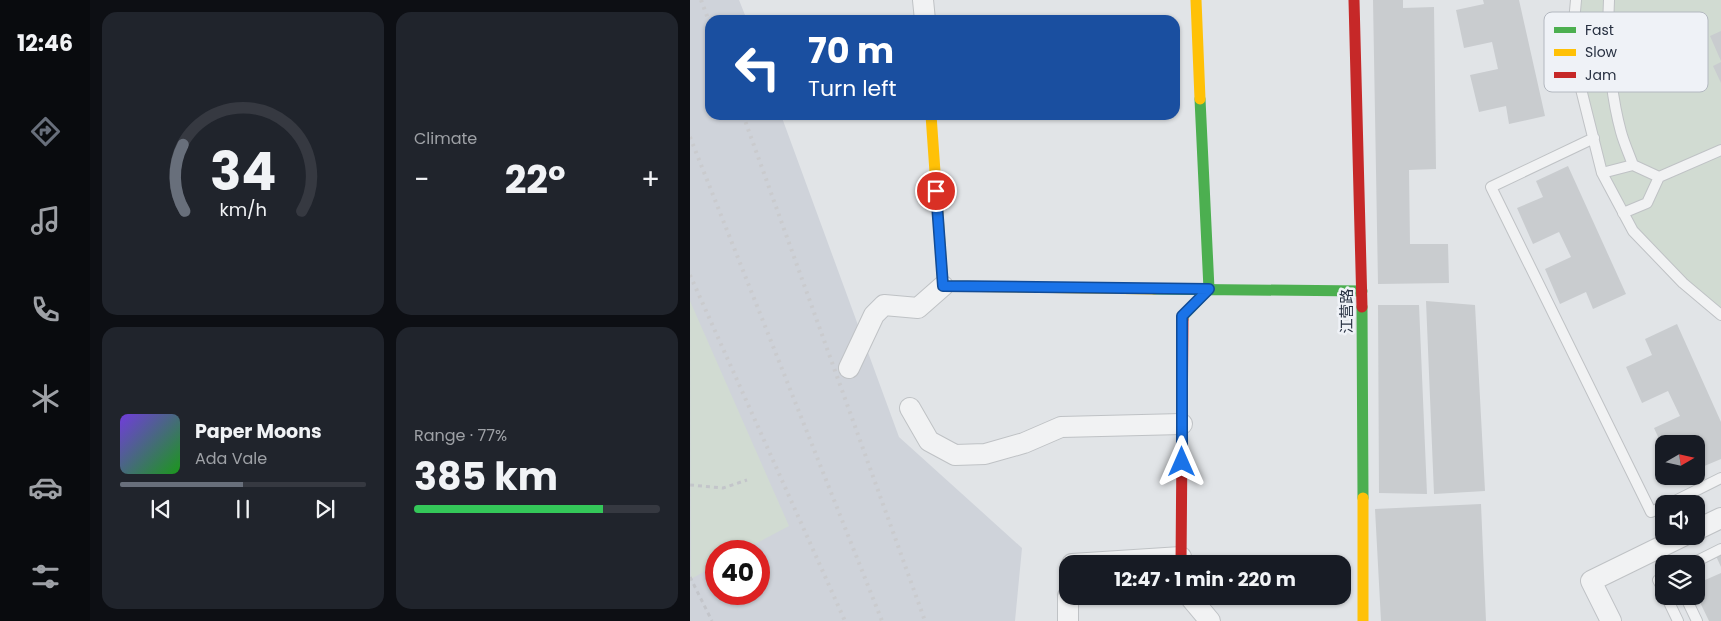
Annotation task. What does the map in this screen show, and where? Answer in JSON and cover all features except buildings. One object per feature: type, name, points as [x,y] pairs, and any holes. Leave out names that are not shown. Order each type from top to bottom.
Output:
[{"type":"street","points":[[923,0],[924,15]]},
{"type":"street","points":[[1181,555],[1182,316],[1209,289],[1196,0]]},
{"type":"street","name":"江营路","points":[[1354,0],[1362,291],[1363,621]]},
{"type":"street","points":[[931,120],[943,286]]},
{"type":"street","points":[[849,368],[874,316],[884,305],[918,308],[943,286],[1362,291]]},
{"type":"street","points":[[910,408],[928,442],[955,455],[985,454],[1024,443],[1061,427],[1182,424]]},
{"type":"street","points":[[1705,526],[1721,518]]},
{"type":"street","points":[[1611,621],[1591,581],[1665,545]]},
{"type":"street","points":[[1068,605],[1068,621]]},
{"type":"street","points":[[1197,605],[1210,621]]},
{"type":"lane","points":[[1582,92],[1602,173],[1633,231],[1683,284],[1721,315]]},
{"type":"lane","points":[[1614,92],[1621,131],[1633,165]]},
{"type":"lane","points":[[1594,138],[1490,187],[1651,512],[1655,510]]},
{"type":"lane","points":[[1623,213],[1648,203],[1658,177],[1721,150]]},
{"type":"lane","points":[[1602,173],[1633,165],[1658,177]]},
{"type":"lane","points":[[1687,495],[1721,478]]},
{"type":"lane","points":[[1705,557],[1721,549]]},
{"type":"lane","points":[[1670,605],[1678,621]]},
{"type":"lane","points":[[1689,605],[1697,621]]},
{"type":"path","points":[[690,485],[723,488],[747,480]]},
{"type":"path","points":[[690,577],[712,621]]},
{"type":"shaded area","points":[[690,0],[739,0],[745,15],[705,15],[705,120],[783,120],[899,437],[1022,548],[1015,621],[690,621]]},
{"type":"shaded area","points":[[1576,0],[1721,0],[1721,315],[1633,231],[1602,173],[1582,92],[1708,92],[1708,12],[1576,12]]},
{"type":"shaded area","points":[[690,301],[789,526],[763,540],[705,540],[705,571],[691,579]]},
{"type":"railway","points":[[701,0],[707,15]]},
{"type":"railway","points":[[745,120],[925,621]]},
{"type":"railway","points":[[690,137],[882,621]]},
{"type":"railway","points":[[690,275],[845,621]]},
{"type":"traffic: fast","points":[[1183,319],[1183,316],[1209,289],[1200,99]]},
{"type":"traffic: fast","points":[[1154,289],[1362,291]]},
{"type":"traffic: fast","points":[[1362,307],[1363,498]]},
{"type":"traffic: slow","points":[[1196,0],[1200,99]]},
{"type":"traffic: slow","points":[[931,120],[943,286],[1154,289]]},
{"type":"traffic: slow","points":[[1363,498],[1363,621]]},
{"type":"traffic: jam","points":[[1354,0],[1362,307]]},
{"type":"traffic: jam","points":[[1181,555],[1183,319]]},
{"type":"route","points":[[936,191],[943,286],[1209,289],[1182,316],[1182,462]]}]
